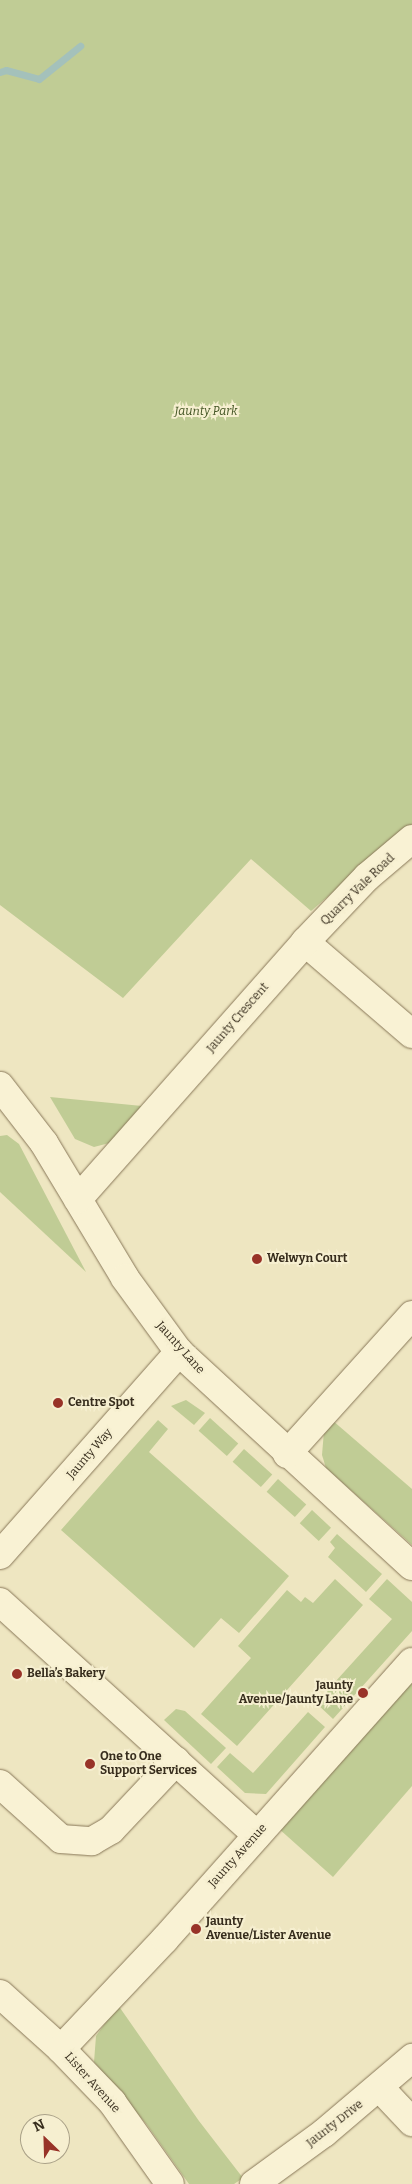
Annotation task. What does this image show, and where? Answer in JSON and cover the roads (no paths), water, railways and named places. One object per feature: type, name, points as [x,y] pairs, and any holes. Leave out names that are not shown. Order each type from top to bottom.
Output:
[{"type":"street","name":"Quarry Vale Road","points":[[305,942],[367,877],[412,839]]},
{"type":"street","points":[[305,942],[412,1034]]},
{"type":"street","name":"Jaunty Crescent","points":[[78,1199],[305,942]]},
{"type":"street","name":"Jaunty Lane","points":[[5,1100],[44,1143],[140,1300],[179,1352],[287,1454],[412,1566]]},
{"type":"street","points":[[287,1454],[412,1315]]},
{"type":"street","name":"Jaunty Way","points":[[0,1555],[179,1352]]},
{"type":"street","points":[[0,1602],[257,1835]]},
{"type":"street","name":"Jaunty Avenue","points":[[61,2049],[412,1662]]},
{"type":"street","points":[[0,1784],[61,1839],[92,1841],[111,1830],[176,1761]]},
{"type":"street","name":"Lister Avenue","points":[[0,1994],[61,2049],[112,2102],[170,2184]]},
{"type":"street","name":"Jaunty Drive","points":[[254,2184],[380,2088],[412,2058]]},
{"type":"street","points":[[380,2088],[412,2122]]},
{"type":"waterway","points":[[0,72],[6,70],[39,79],[80,46]]},
{"type":"place","name":"Welwyn Court","points":[[257,1259]]},
{"type":"place","name":"Centre Spot","points":[[58,1403]]},
{"type":"place","name":"Bella’s Bakery","points":[[17,1674]]},
{"type":"place","name":"Jaunty Avenue/Jaunty Lane","points":[[363,1693]]},
{"type":"place","name":"One to One Support Services","points":[[90,1764]]},
{"type":"place","name":"Jaunty Avenue/Lister Avenue","points":[[196,1929]]},
{"type":"park label","name":"Jaunty Park","points":[[206,412]]}]
